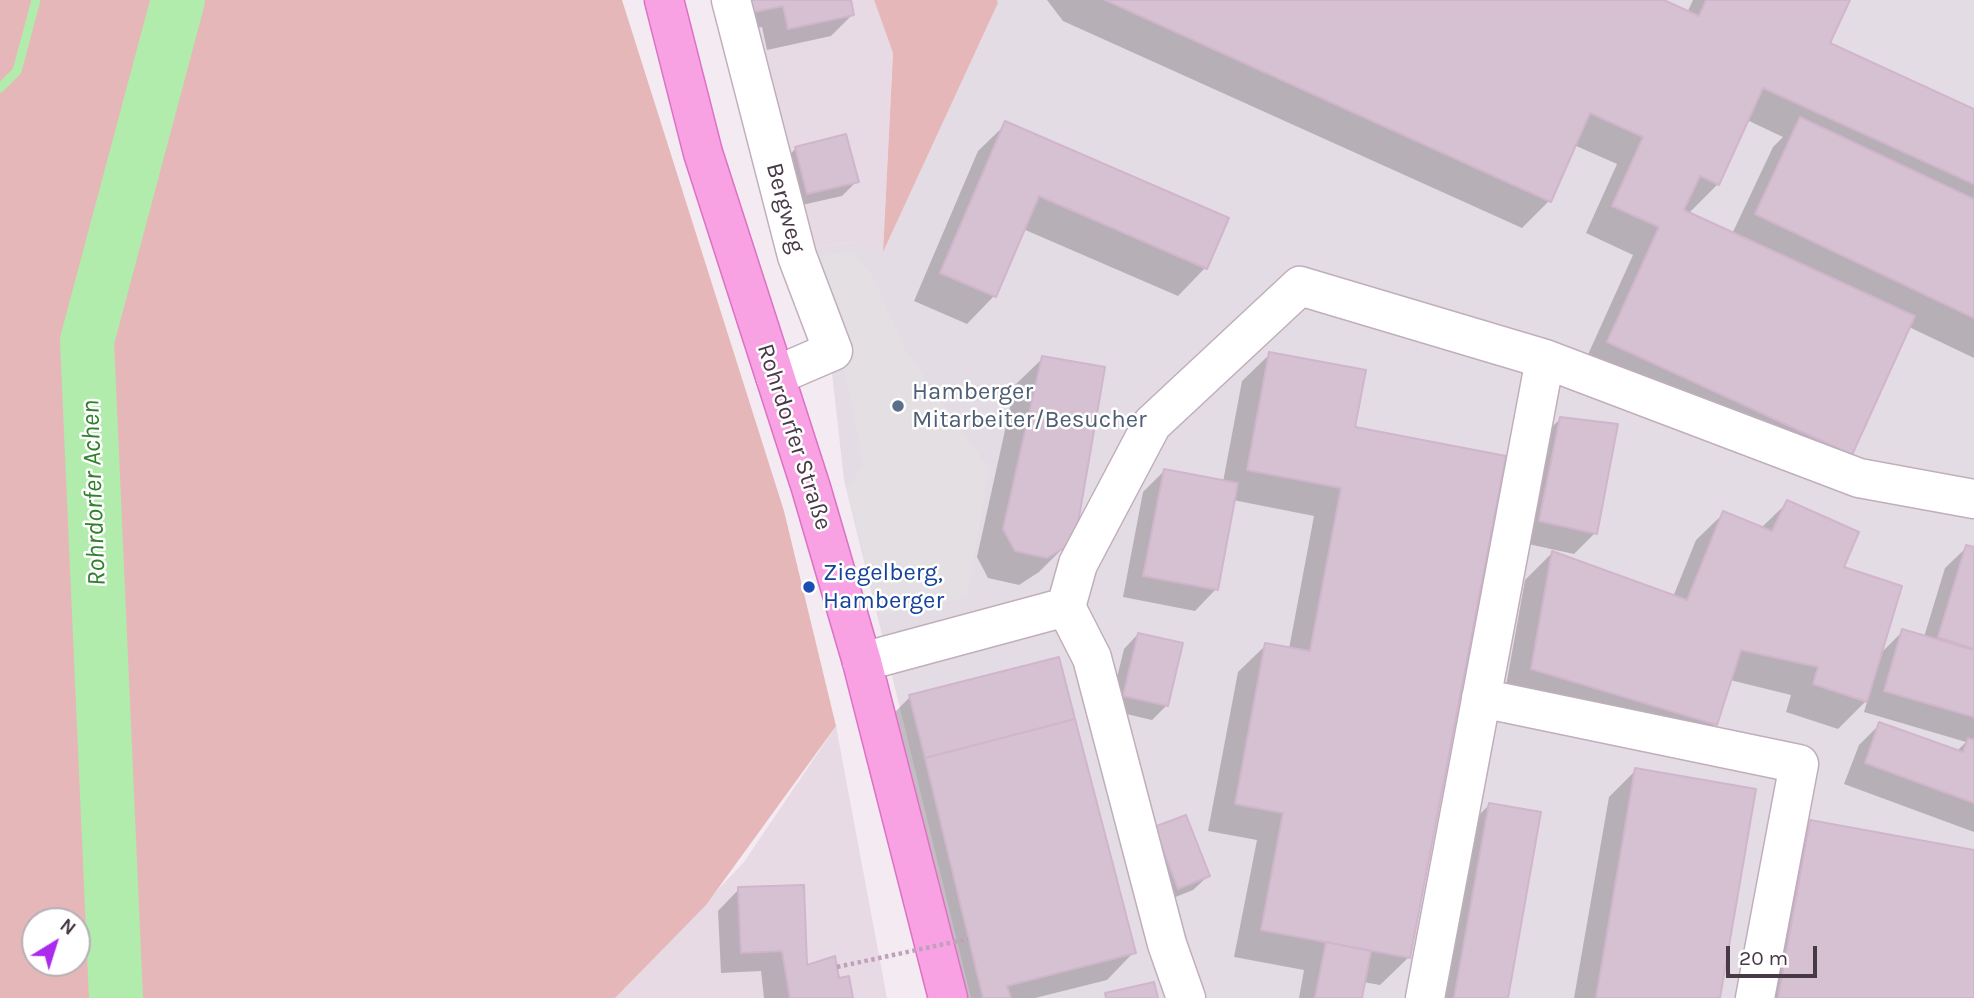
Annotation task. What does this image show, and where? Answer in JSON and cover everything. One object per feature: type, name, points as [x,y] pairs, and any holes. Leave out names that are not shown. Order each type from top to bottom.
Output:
[{"type":"main road","name":"Rohrdorfer Straße","points":[[664,0],[703,153],[832,558],[862,662],[948,998]]},
{"type":"street","name":"Bergweg","points":[[730,0],[797,256],[832,351],[775,376]]},
{"type":"street","points":[[1186,998],[1167,944],[1092,658],[1066,607],[1079,564],[1152,424],[1300,286],[1545,359],[1859,478],[1974,499]]},
{"type":"street","points":[[1425,998],[1545,359]]},
{"type":"street","points":[[862,662],[1066,607]]},
{"type":"street","points":[[1481,698],[1799,764],[1755,998]]},
{"type":"path","points":[[837,967],[968,939]]},
{"type":"shaded area","points":[[0,0],[622,0],[784,511],[836,726],[706,905],[615,998],[0,998]]},
{"type":"shaded area","points":[[712,0],[874,0],[893,52],[883,252],[853,242],[782,252]]},
{"type":"shaded area","points":[[874,0],[997,0],[998,3],[883,252],[893,53]]},
{"type":"shaded area","points":[[997,0],[1974,0],[1974,998],[971,998],[844,480],[831,365],[803,249],[853,242],[883,251],[998,3]]},
{"type":"shaded area","name":"Hamberger Mitarbeiter/Besucher","points":[[852,252],[872,274],[904,347],[989,469],[967,598],[880,615],[847,490],[863,464],[839,342],[816,256]]},
{"type":"shaded area","points":[[836,726],[887,998],[615,998],[744,862]]},
{"type":"building","points":[[748,0],[851,0],[854,15],[788,29],[783,6],[750,13]]},
{"type":"building","points":[[1105,0],[1664,0],[1699,16],[1706,0],[1850,0],[1830,43],[1974,109],[1974,184],[1763,88],[1719,185],[1700,176],[1684,210],[1915,316],[1852,455],[1607,342],[1659,227],[1612,206],[1643,137],[1590,113],[1551,202]]},
{"type":"building","points":[[1800,117],[1974,199],[1974,318],[1755,214]]},
{"type":"building","points":[[1005,121],[1229,218],[1207,269],[1039,196],[996,297],[940,273]]},
{"type":"building","points":[[846,134],[859,182],[807,194],[795,147]]},
{"type":"building","points":[[1269,352],[1366,370],[1355,427],[1506,456],[1410,958],[1261,930],[1283,813],[1235,804],[1265,643],[1310,651],[1341,488],[1247,470]]},
{"type":"building","points":[[1042,356],[1105,367],[1078,523],[1069,545],[1047,558],[1015,551],[1003,529]]},
{"type":"building","points":[[1560,417],[1618,424],[1597,534],[1539,521]]},
{"type":"building","points":[[1164,469],[1238,483],[1218,590],[1143,576]]},
{"type":"building","points":[[1787,500],[1859,532],[1844,567],[1902,586],[1867,702],[1813,684],[1818,667],[1741,650],[1717,725],[1531,669],[1552,551],[1687,600],[1723,511],[1772,531]]},
{"type":"building","points":[[1966,545],[1974,547],[1974,649],[1938,637]]},
{"type":"building","points":[[1902,629],[1974,650],[1974,717],[1884,691]]},
{"type":"building","points":[[1138,633],[1183,643],[1168,706],[1123,696]]},
{"type":"building","points":[[1059,657],[1075,719],[925,758],[909,695]]},
{"type":"building","points":[[1075,719],[1136,953],[1007,986],[1011,998],[983,998],[925,758]]},
{"type":"building","points":[[1879,722],[1963,752],[1968,738],[1974,740],[1974,803],[1865,763]]},
{"type":"building","points":[[1635,768],[1756,789],[1720,998],[1596,998]]},
{"type":"building","points":[[1489,803],[1541,812],[1508,998],[1454,998]]},
{"type":"building","points":[[1186,815],[1210,876],[1178,889],[1154,827]]},
{"type":"building","points":[[1810,820],[1974,850],[1974,998],[1778,998]]},
{"type":"building","points":[[804,885],[807,965],[835,956],[839,978],[849,976],[853,998],[790,998],[782,951],[741,953],[738,887]]},
{"type":"building","points":[[1326,942],[1371,951],[1362,998],[1315,998]]},
{"type":"building","points":[[1154,982],[1158,998],[1106,998],[1105,993]]},
{"type":"waterway","points":[[0,88],[17,71],[36,0]]},
{"type":"waterway","name":"Rohrdorfer Achen","points":[[116,998],[87,341],[178,0]]},
{"type":"place","name":"Hamberger Mitarbeiter/Besucher","points":[[898,406]]},
{"type":"place","name":"Ziegelberg, Hamberger","points":[[809,587]]}]
